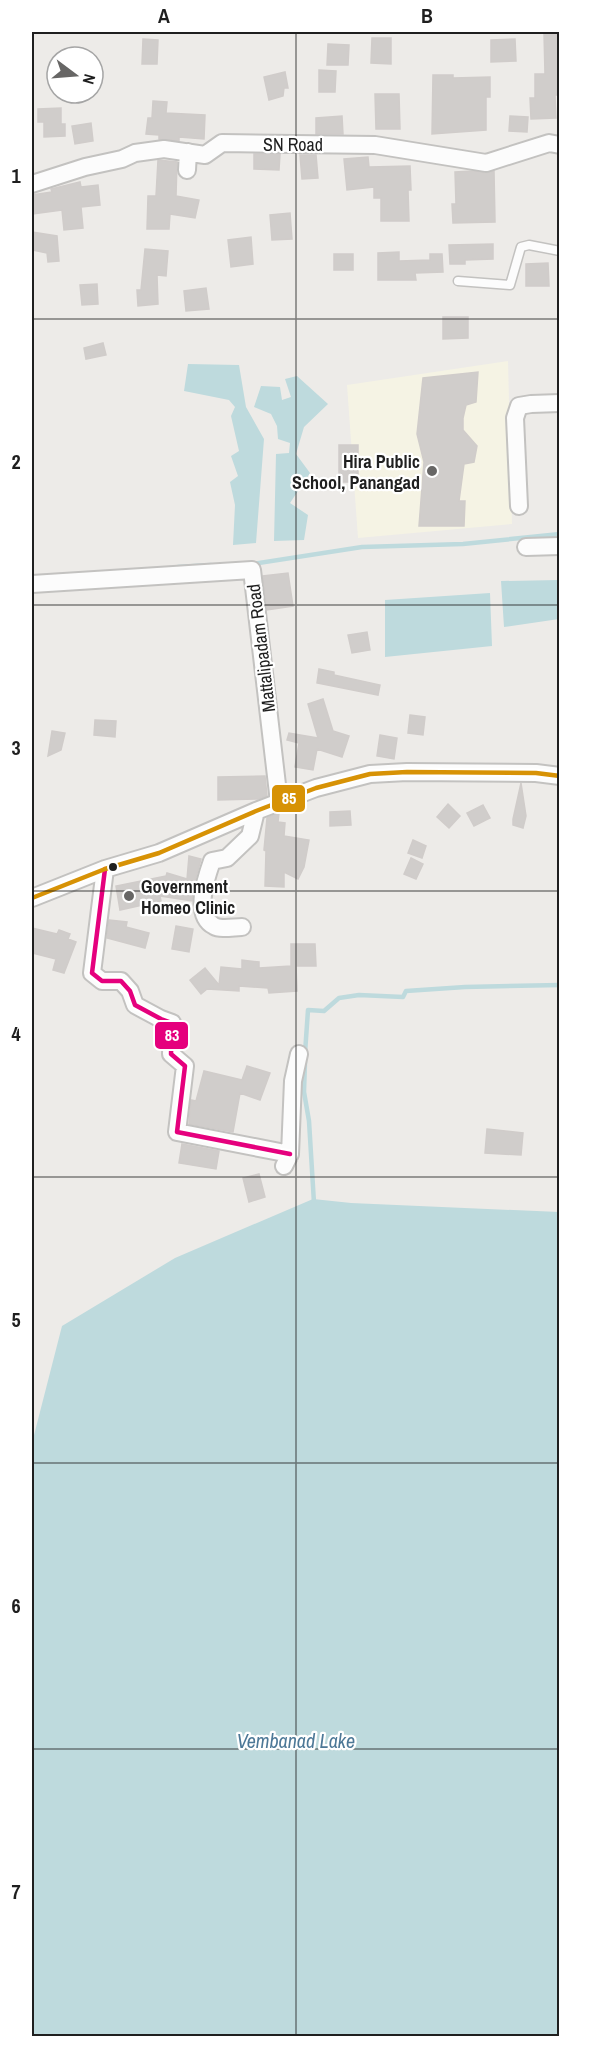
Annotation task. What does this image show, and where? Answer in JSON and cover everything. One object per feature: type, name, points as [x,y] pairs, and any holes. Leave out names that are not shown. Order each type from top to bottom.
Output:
[{"type":"street","name":"SN Road","points":[[40,183],[85,167],[122,159],[135,153],[164,149],[205,155],[222,143],[375,145],[486,163],[549,143],[560,145]]},
{"type":"street","points":[[187,170],[188,152]]},
{"type":"street","points":[[519,506],[515,418],[519,406],[560,403]]},
{"type":"street","points":[[526,547],[560,546]]},
{"type":"street","name":"Mattalipadam Road","points":[[32,584],[252,570],[279,802]]},
{"type":"street","points":[[32,898],[105,869],[159,853],[255,811],[316,788],[370,774],[536,773],[560,776]]},
{"type":"street","points":[[242,927],[215,927],[207,921],[202,912],[204,886],[212,861],[227,858],[250,836],[255,811]]},
{"type":"street","points":[[105,869],[92,973],[102,981],[121,981],[130,991],[135,1005],[172,1023],[171,1054],[185,1066],[177,1132],[287,1160],[292,1081],[299,1054]]},
{"type":"lane","points":[[458,281],[510,285],[521,247],[529,245],[560,251]]},
{"type":"shaded area","name":"Hira Public School, Panangad","points":[[508,361],[512,524],[358,538],[347,385]]},
{"type":"water","points":[[188,364],[239,365],[246,407],[264,439],[256,543],[233,545],[235,505],[230,482],[238,476],[231,456],[239,451],[231,416],[235,407],[229,400],[184,391]]},
{"type":"water","points":[[297,376],[328,404],[304,427],[296,454],[310,473],[290,503],[308,515],[304,540],[274,541],[276,454],[289,453],[290,443],[278,439],[277,426],[271,414],[254,407],[261,386],[280,387],[282,400],[291,397],[285,379]]},
{"type":"water","points":[[559,580],[559,619],[504,627],[501,581]]},
{"type":"water","points":[[490,593],[492,646],[385,657],[385,600]]},
{"type":"water","name":"Vembanad Lake","points":[[313,1199],[351,1203],[559,1212],[559,2036],[32,2036],[32,1443],[62,1326],[175,1258]]},
{"type":"building","points":[[544,33],[560,33],[560,95],[555,95],[556,118],[531,119],[530,98],[535,98],[535,74],[545,74]]},
{"type":"building","points":[[372,38],[391,38],[391,64],[371,63]]},
{"type":"building","points":[[143,39],[158,40],[157,64],[142,64]]},
{"type":"building","points":[[515,39],[516,61],[491,62],[491,40]]},
{"type":"building","points":[[328,44],[349,45],[348,65],[327,65]]},
{"type":"building","points":[[319,70],[336,71],[335,92],[319,92]]},
{"type":"building","points":[[285,72],[288,88],[284,88],[283,96],[269,100],[264,77]]},
{"type":"building","points":[[433,75],[453,75],[453,78],[490,77],[490,97],[486,97],[486,130],[432,134]]},
{"type":"building","points":[[375,94],[399,94],[400,129],[376,129]]},
{"type":"building","points":[[153,101],[167,102],[166,113],[205,115],[204,139],[179,137],[179,141],[159,139],[159,135],[146,134],[148,118],[152,118]]},
{"type":"building","points":[[61,108],[61,124],[65,124],[65,136],[44,137],[44,122],[38,122],[38,109]]},
{"type":"building","points":[[342,116],[343,134],[316,134],[316,118]]},
{"type":"building","points":[[510,116],[528,117],[527,132],[509,131]]},
{"type":"building","points":[[91,123],[93,141],[75,144],[72,126]]},
{"type":"building","points":[[254,154],[280,154],[279,170],[254,169]]},
{"type":"building","points":[[300,155],[316,155],[318,178],[302,179]]},
{"type":"building","points":[[368,157],[369,167],[410,166],[409,221],[381,221],[381,198],[374,198],[374,187],[347,190],[344,159]]},
{"type":"building","points":[[158,160],[177,162],[176,196],[199,200],[195,218],[170,214],[169,229],[147,229],[148,196],[156,196]]},
{"type":"building","points":[[494,171],[495,222],[453,223],[452,204],[456,204],[455,172],[485,173]]},
{"type":"building","points":[[80,182],[81,187],[98,185],[100,205],[81,207],[83,228],[64,230],[62,210],[33,214],[32,195],[52,192],[51,189]]},
{"type":"building","points":[[290,213],[292,239],[272,240],[270,215]]},
{"type":"building","points":[[32,232],[57,236],[59,261],[48,262],[47,253],[32,250]]},
{"type":"building","points":[[251,237],[253,264],[231,267],[228,240]]},
{"type":"building","points":[[493,244],[493,259],[465,260],[465,264],[450,264],[449,245]]},
{"type":"building","points":[[145,249],[168,251],[166,276],[157,275],[158,304],[138,306],[137,290],[141,290]]},
{"type":"building","points":[[399,252],[399,261],[430,260],[430,254],[442,254],[443,272],[415,273],[416,280],[378,280],[378,253]]},
{"type":"building","points":[[334,254],[353,254],[353,270],[334,270]]},
{"type":"building","points":[[548,263],[549,286],[526,286],[526,264]]},
{"type":"building","points":[[97,284],[98,304],[82,305],[80,285]]},
{"type":"building","points":[[206,288],[209,309],[186,311],[184,291]]},
{"type":"building","points":[[443,317],[468,317],[468,338],[443,339]]},
{"type":"building","points":[[103,343],[106,355],[86,359],[84,348]]},
{"type":"building","points":[[478,372],[476,402],[466,405],[463,418],[463,430],[477,446],[474,462],[464,464],[459,501],[465,501],[464,526],[419,526],[424,462],[417,434],[423,378]]},
{"type":"building","points":[[339,445],[358,445],[358,482],[339,482]]},
{"type":"building","points":[[288,573],[293,606],[267,610],[263,576]]},
{"type":"building","points":[[367,632],[370,650],[352,653],[348,635]]},
{"type":"building","points":[[319,669],[334,672],[334,675],[380,685],[378,695],[317,683]]},
{"type":"building","points":[[323,699],[333,731],[349,736],[342,757],[317,749],[313,770],[295,767],[299,743],[287,740],[289,733],[318,738],[308,704]]},
{"type":"building","points":[[410,715],[425,717],[423,735],[408,733]]},
{"type":"building","points":[[95,720],[116,721],[115,737],[94,735]]},
{"type":"building","points":[[52,731],[65,733],[61,750],[48,756]]},
{"type":"building","points":[[380,735],[397,738],[394,759],[377,756]]},
{"type":"building","points":[[265,776],[267,796],[258,799],[218,800],[218,777]]},
{"type":"building","points":[[521,783],[526,816],[523,828],[513,825]]},
{"type":"building","points":[[448,804],[460,816],[449,828],[437,817]]},
{"type":"building","points":[[483,805],[490,818],[474,826],[467,813]]},
{"type":"building","points":[[350,811],[351,825],[330,826],[330,812]]},
{"type":"building","points":[[279,813],[278,822],[285,823],[284,836],[309,840],[304,867],[298,879],[284,872],[284,887],[265,886],[266,851],[264,850],[267,818]]},
{"type":"building","points":[[413,840],[426,846],[422,858],[408,853]]},
{"type":"building","points":[[189,856],[201,859],[192,901],[160,896],[161,901],[120,910],[116,886],[166,876],[167,873],[187,879]]},
{"type":"building","points":[[411,858],[423,864],[416,879],[404,874]]},
{"type":"building","points":[[109,920],[127,922],[126,927],[149,933],[145,948],[107,938]]},
{"type":"building","points":[[176,926],[193,929],[189,952],[172,949]]},
{"type":"building","points":[[32,928],[57,934],[59,930],[70,934],[68,939],[76,942],[64,973],[53,970],[56,959],[32,953]]},
{"type":"building","points":[[291,944],[315,944],[316,966],[296,966],[297,991],[269,993],[268,988],[239,986],[239,991],[207,989],[201,994],[190,980],[205,968],[219,985],[221,967],[242,969],[242,960],[259,962],[259,968],[291,966]]},
{"type":"building","points":[[247,1066],[270,1073],[260,1100],[240,1093],[233,1132],[189,1124],[191,1100],[196,1101],[204,1071],[242,1080]]},
{"type":"building","points":[[487,1129],[523,1133],[521,1155],[485,1153]]},
{"type":"building","points":[[182,1144],[219,1151],[216,1169],[179,1163]]},
{"type":"building","points":[[259,1174],[265,1197],[249,1202],[243,1178]]},
{"type":"waterway","points":[[253,564],[362,547],[463,544],[560,534]]},
{"type":"waterway","points":[[178,567],[211,565]]},
{"type":"waterway","points":[[305,1053],[308,1010],[324,1011],[339,998],[359,995],[403,997],[406,991],[465,987],[560,985]]},
{"type":"waterway","points":[[305,1062],[304,1092],[309,1121],[314,1203]]},
{"type":"transit line","name":"85","points":[[32,898],[105,869],[159,853],[316,788],[370,774],[536,773],[560,776]]},
{"type":"transit line","name":"83","points":[[105,869],[92,973],[102,981],[121,981],[130,991],[135,1005],[172,1023],[171,1054],[185,1066],[177,1132],[290,1154]]},
{"type":"place","name":"Hira Public School, Panangad","points":[[432,471]]},
{"type":"place","name":"Government Homeo Clinic","points":[[129,896]]}]
